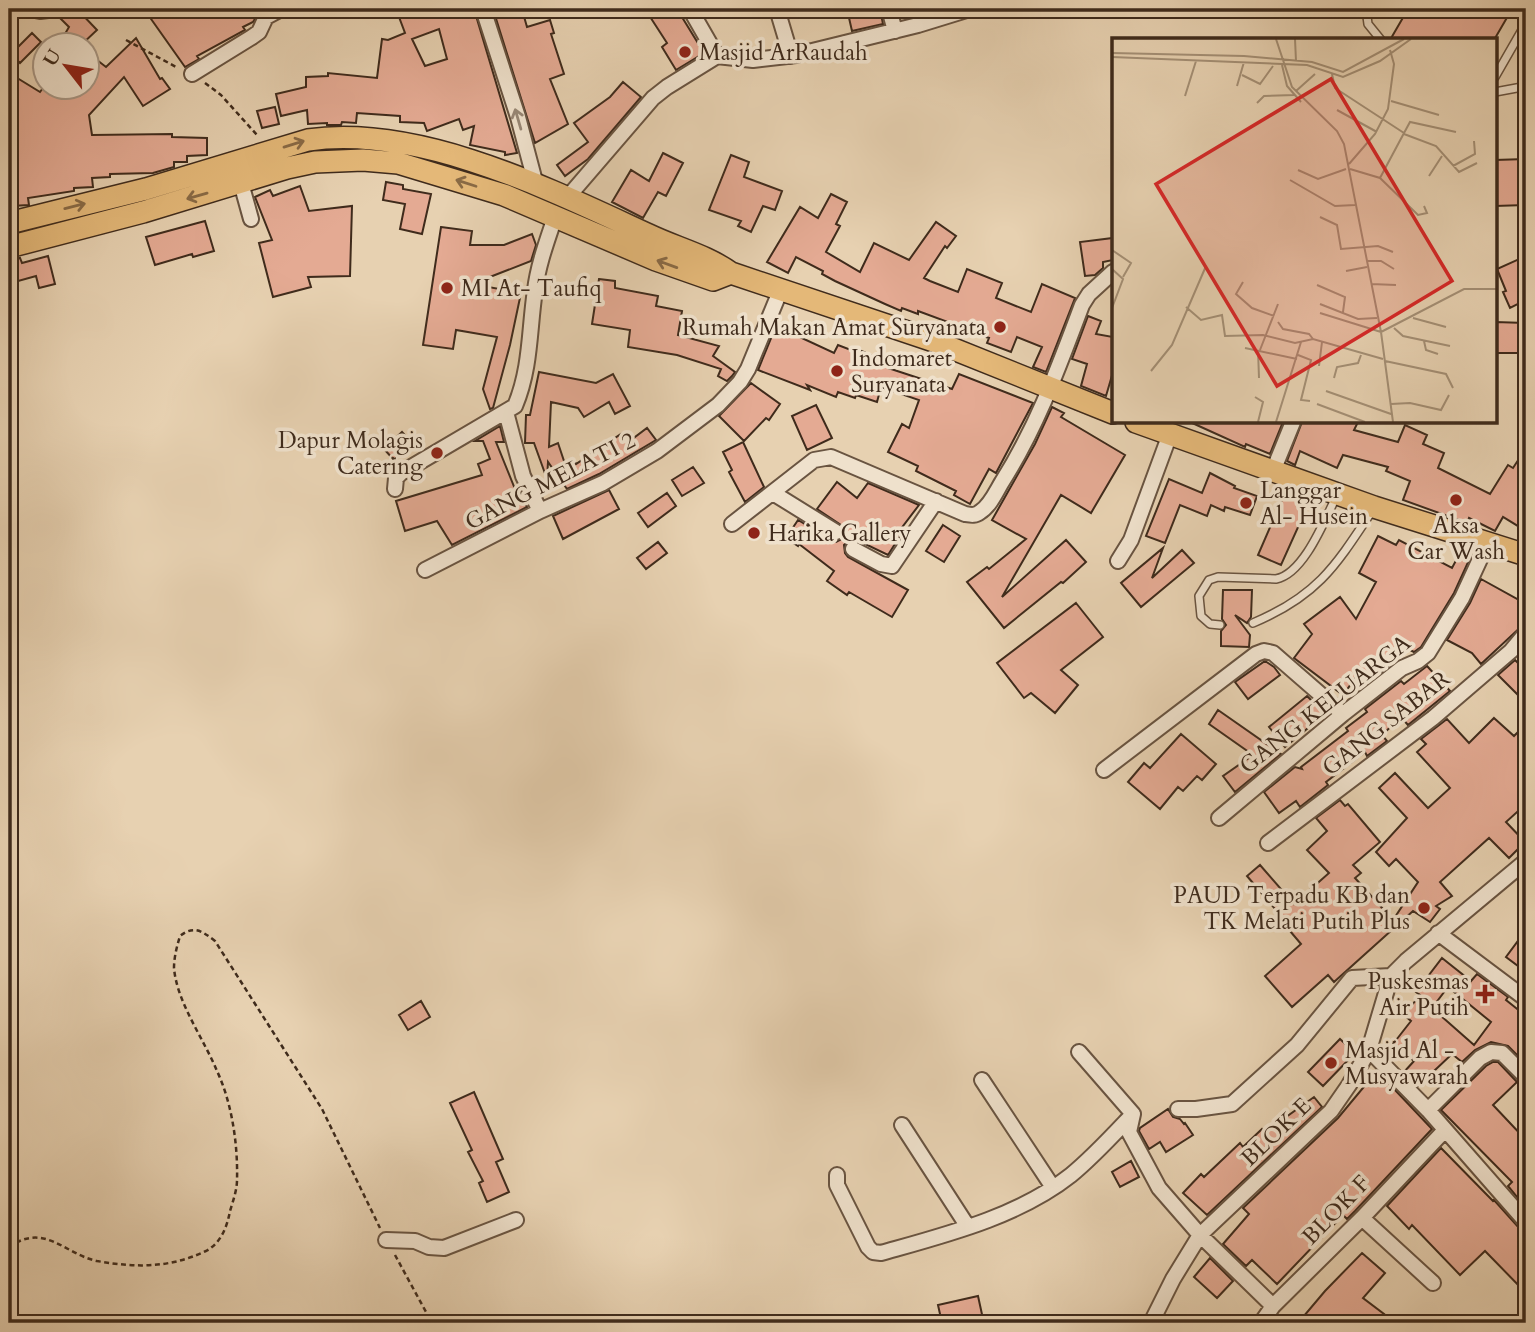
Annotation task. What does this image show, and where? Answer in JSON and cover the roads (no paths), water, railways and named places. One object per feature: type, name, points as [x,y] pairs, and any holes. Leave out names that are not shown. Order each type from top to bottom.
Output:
[{"type":"main road","points":[[9,223],[146,189],[308,140],[334,136],[367,137],[407,143],[536,185],[671,246],[715,261],[731,273],[931,340],[1112,413]]},
{"type":"main road","points":[[9,247],[287,168],[315,162],[363,160],[398,163],[460,181],[530,206],[656,260],[713,280],[731,273]]},
{"type":"main road","points":[[530,206],[536,185]]},
{"type":"main road","points":[[1142,424],[1374,507],[1526,555]]},
{"type":"street","points":[[30,9],[40,12],[56,9]]},
{"type":"street","points":[[192,74],[259,32],[266,17],[281,9]]},
{"type":"street","points":[[483,9],[518,117],[536,185]]},
{"type":"street","points":[[690,9],[717,57]]},
{"type":"street","points":[[777,9],[791,56]]},
{"type":"street","points":[[890,9],[895,31]]},
{"type":"street","points":[[567,198],[653,98],[717,57],[753,60],[791,56],[895,31],[970,9]]},
{"type":"street","points":[[241,183],[251,219]]},
{"type":"street","points":[[395,488],[396,478],[401,472],[516,406],[528,361],[539,267],[555,217]]},
{"type":"street","points":[[732,524],[814,460],[831,457],[971,516],[986,508],[1028,437],[1051,387],[1082,304],[1112,273]]},
{"type":"street","name":"GANG MELATI 2","points":[[425,570],[540,511],[603,483],[657,451],[718,405],[740,382],[748,369],[781,289]]},
{"type":"street","points":[[506,412],[523,477],[540,511]]},
{"type":"street","points":[[1273,471],[1292,424]]},
{"type":"street","points":[[1118,561],[1131,540],[1170,434]]},
{"type":"street","points":[[773,493],[836,532]]},
{"type":"street","points":[[853,548],[881,564],[892,566],[936,501]]},
{"type":"street","name":"GANG KELUARGA","points":[[1219,818],[1343,714],[1402,668],[1428,653],[1462,598],[1487,544]]},
{"type":"street","name":"GANG SABAR","points":[[1268,843],[1433,718],[1511,651],[1526,633]]},
{"type":"street","points":[[1104,770],[1255,654],[1264,651],[1273,653],[1343,714]]},
{"type":"street","points":[[1178,1109],[1232,1104],[1297,1045],[1352,978],[1391,976],[1438,933],[1526,861]]},
{"type":"street","points":[[1438,933],[1526,999]]},
{"type":"street","name":"BLOK E","points":[[1151,1323],[1173,1279],[1200,1235],[1331,1111],[1349,1085],[1369,1050],[1391,976]]},
{"type":"street","points":[[1369,1050],[1428,1110],[1526,1222]]},
{"type":"street","points":[[1079,1052],[1133,1114]]},
{"type":"street","points":[[1428,1110],[1480,1058],[1491,1052],[1502,1053],[1526,1077]]},
{"type":"street","points":[[982,1080],[1052,1186]]},
{"type":"street","points":[[1133,1114],[1129,1132],[1159,1188],[1200,1235],[1273,1306]]},
{"type":"street","points":[[837,1175],[837,1185],[868,1247],[873,1252],[881,1253],[968,1227],[1012,1210],[1069,1176],[1133,1114]]},
{"type":"street","points":[[902,1125],[968,1227]]},
{"type":"street","name":"BLOK F","points":[[1266,1322],[1273,1306],[1445,1130]]},
{"type":"street","points":[[1362,1217],[1433,1283]]},
{"type":"street","points":[[386,1240],[415,1241],[429,1247],[444,1248],[516,1220]]},
{"type":"lane","points":[[1366,9],[1368,24],[1379,38]]},
{"type":"lane","points":[[1496,75],[1526,23]]},
{"type":"lane","points":[[1496,92],[1522,88],[1526,84]]},
{"type":"lane","points":[[1220,625],[1210,624],[1201,616],[1199,596],[1209,580],[1218,577],[1285,578],[1309,548],[1338,494]]},
{"type":"lane","points":[[1253,623],[1290,606],[1314,588],[1342,558],[1374,507]]},
{"type":"place","name":"Masjid ArRaudah","points":[[685,52]]},
{"type":"place","name":"MI At- Taufiq","points":[[447,288]]},
{"type":"place","name":"Rumah Makan Amat Suryanata","points":[[1000,327]]},
{"type":"place","name":"Indomaret Suryanata","points":[[837,371]]},
{"type":"place","name":"Dapur Molagis Catering","points":[[437,453]]},
{"type":"place","name":"Aksa Car Wash","points":[[1456,500]]},
{"type":"place","name":"Langgar Al- Husein","points":[[1246,503]]},
{"type":"place","name":"Harika Gallery","points":[[754,533]]},
{"type":"place","name":"PAUD Terpadu KB dan TK Melati Putih Plus","points":[[1424,908]]},
{"type":"place","name":"Puskesmas Air Putih","points":[[1485,994]]},
{"type":"place","name":"Masjid Al - Musyawarah","points":[[1331,1063]]}]
